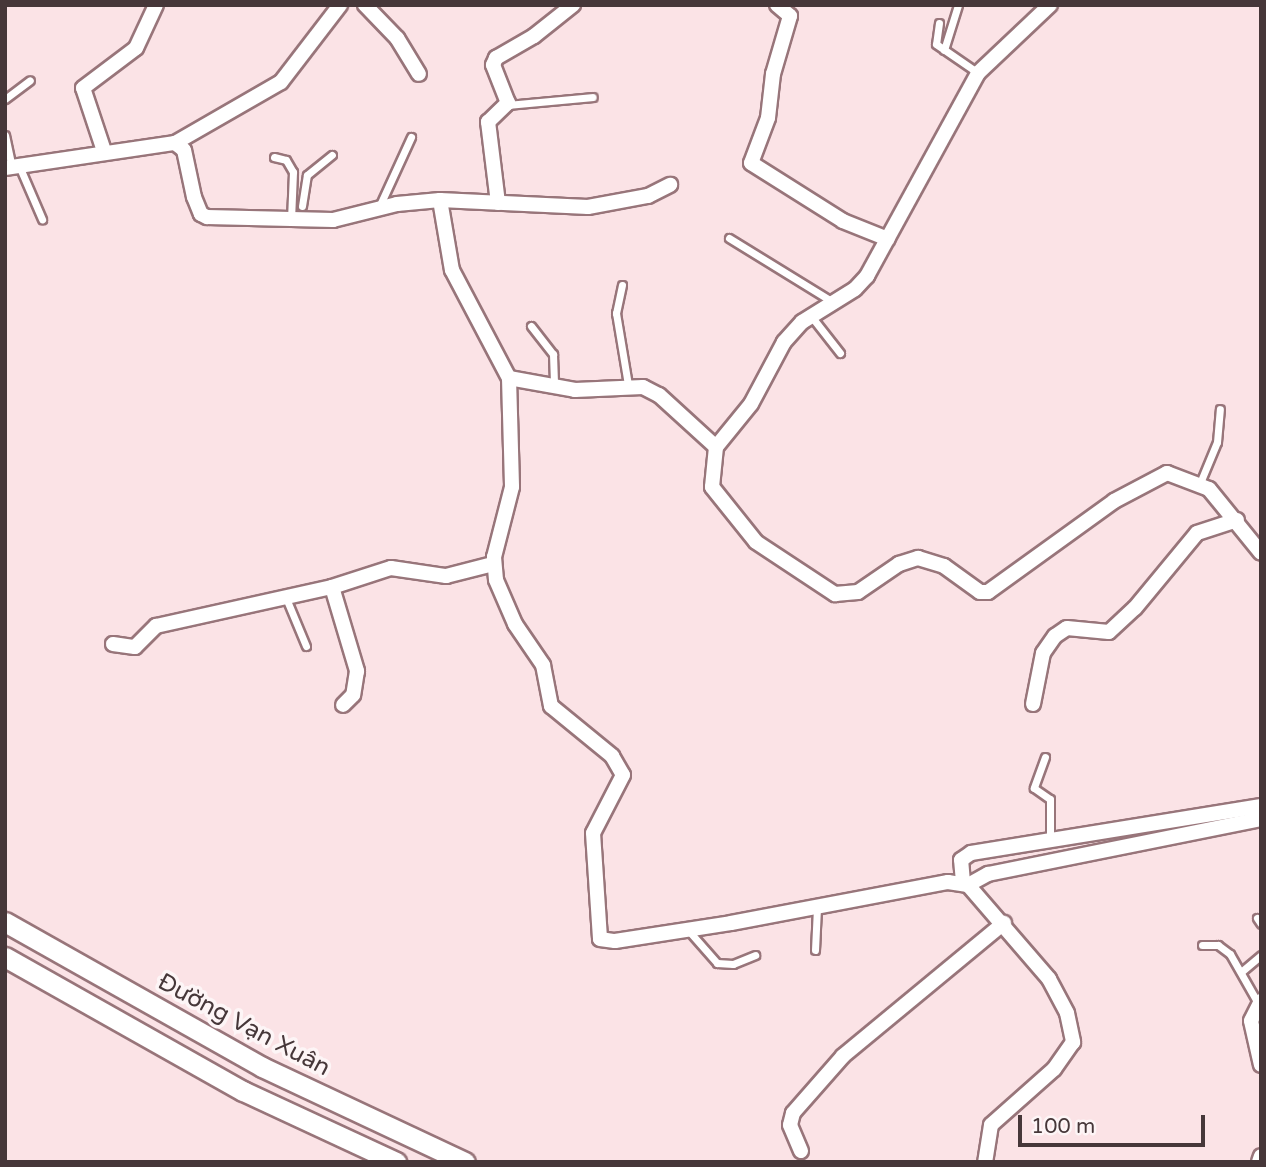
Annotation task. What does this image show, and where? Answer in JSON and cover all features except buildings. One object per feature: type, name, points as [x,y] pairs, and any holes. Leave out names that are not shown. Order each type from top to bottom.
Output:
[{"type":"main road","name":"Đường Vạn Xuân","points":[[5,922],[262,1067],[465,1162]]},
{"type":"main road","points":[[5,957],[243,1091],[396,1162]]},
{"type":"street","points":[[104,151],[83,88],[136,48],[156,5]]},
{"type":"street","points":[[13,168],[104,151],[176,143],[281,82],[340,5]]},
{"type":"street","points":[[365,5],[397,38],[419,75]]},
{"type":"street","points":[[498,203],[488,122],[507,105],[493,65],[496,58],[534,36],[573,5]]},
{"type":"street","points":[[777,5],[790,16],[773,74],[768,118],[751,163],[843,221],[888,239]]},
{"type":"street","points":[[1046,7],[978,74],[867,276],[811,316],[784,342],[751,404],[716,447],[712,486],[764,550],[822,588],[845,596],[918,558],[944,566],[980,592],[988,592],[1146,482],[1175,472],[1200,483],[1237,520],[1261,553]]},
{"type":"street","points":[[176,143],[184,150],[201,214],[299,216],[333,220],[377,209],[440,200],[588,207],[648,196],[670,185]]},
{"type":"street","points":[[440,200],[452,270],[509,377],[512,487],[493,564],[503,600],[543,665],[548,700],[612,756],[623,775],[593,833],[598,931],[605,942],[817,908],[963,875],[1001,871],[1261,819]]},
{"type":"street","points":[[509,377],[554,387],[628,385],[659,395],[716,447]]},
{"type":"street","points":[[1033,704],[1043,653],[1055,636],[1067,628],[1109,632],[1135,608],[1197,533],[1237,520]]},
{"type":"street","points":[[113,644],[135,647],[156,626],[332,587],[391,568],[446,576],[493,564]]},
{"type":"street","points":[[332,587],[357,671],[353,695],[343,705]]},
{"type":"street","points":[[963,875],[971,853],[1261,806]]},
{"type":"street","points":[[963,875],[1004,923],[1059,998],[1073,1042],[1054,1069],[991,1125],[985,1162]]},
{"type":"street","points":[[801,1151],[790,1125],[793,1112],[843,1056],[1004,923]]},
{"type":"street","points":[[1259,1002],[1251,1021],[1261,1065]]},
{"type":"street","points":[[1259,1162],[1261,1156]]},
{"type":"lane","points":[[944,50],[958,5]]},
{"type":"lane","points":[[939,23],[936,44],[978,74]]},
{"type":"lane","points":[[5,99],[30,80]]},
{"type":"lane","points":[[507,105],[593,97]]},
{"type":"lane","points":[[5,135],[13,168],[41,219]]},
{"type":"lane","points":[[377,209],[411,137]]},
{"type":"lane","points":[[299,216],[307,175],[332,155]]},
{"type":"lane","points":[[274,158],[286,160],[293,172],[299,216]]},
{"type":"lane","points":[[729,238],[833,302]]},
{"type":"lane","points":[[622,285],[616,313],[628,385]]},
{"type":"lane","points":[[811,316],[840,353]]},
{"type":"lane","points":[[531,326],[553,354],[554,387]]},
{"type":"lane","points":[[1200,483],[1217,442],[1220,409]]},
{"type":"lane","points":[[286,598],[306,646]]},
{"type":"lane","points":[[1045,757],[1034,788],[1050,799],[1050,839]]},
{"type":"lane","points":[[815,950],[817,908]]},
{"type":"lane","points":[[687,930],[717,963],[733,964],[755,955]]},
{"type":"lane","points":[[1202,945],[1225,949],[1259,1002]]},
{"type":"lane","points":[[1241,972],[1261,955]]}]
